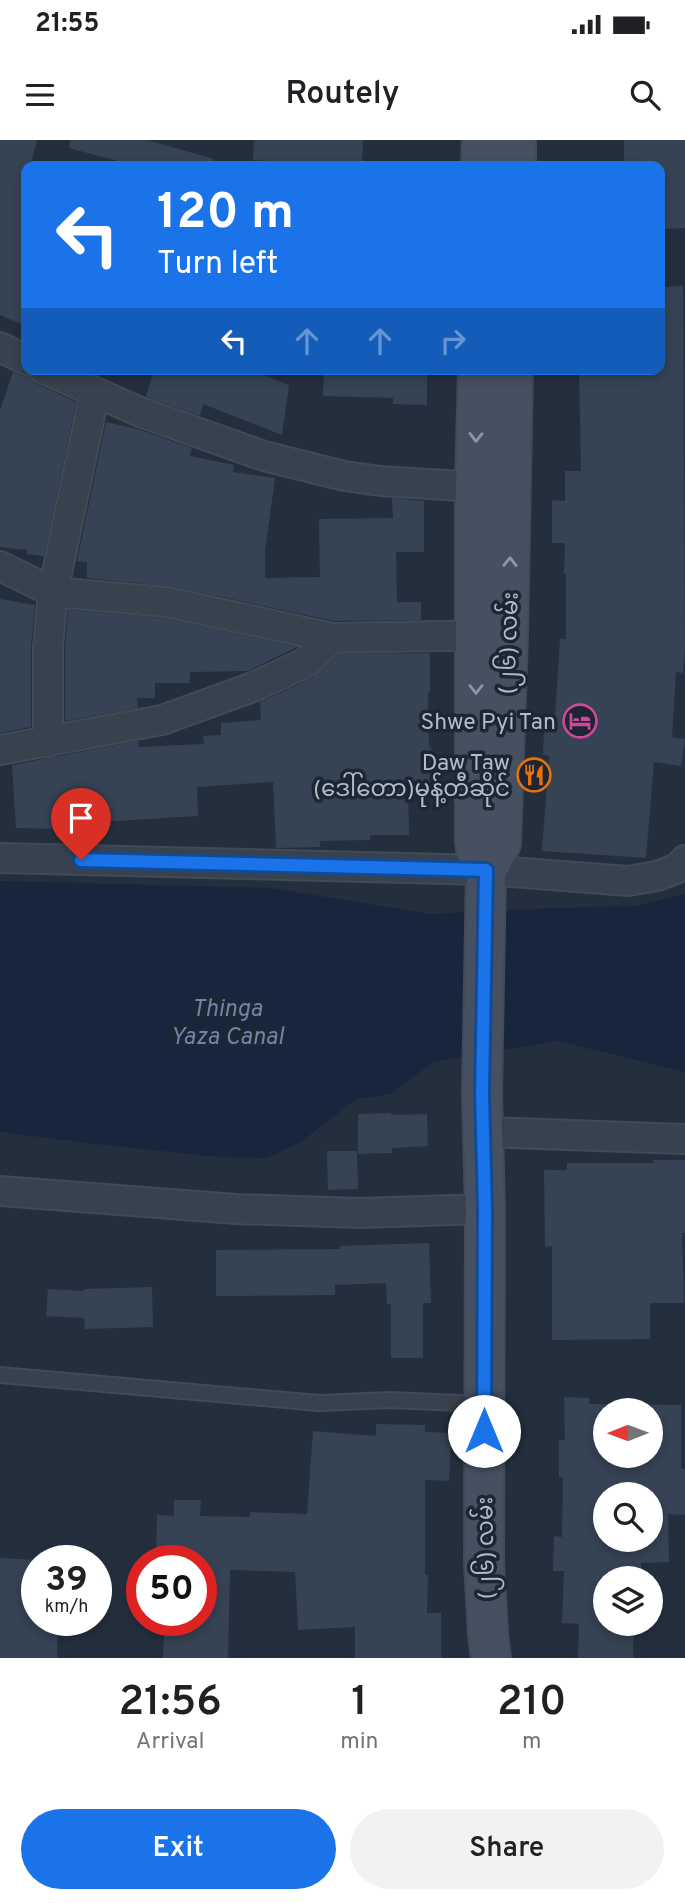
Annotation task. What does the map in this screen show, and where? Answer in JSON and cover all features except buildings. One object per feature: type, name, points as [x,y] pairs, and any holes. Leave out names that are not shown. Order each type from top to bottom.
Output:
[{"type":"main road","points":[[481,161],[482,140]]},
{"type":"main road","points":[[516,140],[516,161]]},
{"type":"main road","name":"(၂၆) လမ်း","points":[[479,375],[493,488],[492,635],[501,843],[485,881],[484,1562],[491,1658]]},
{"type":"main road","name":"(၂၆) လမ်း","points":[[493,488],[512,375]]},
{"type":"street","points":[[0,347],[21,358]]},
{"type":"street","points":[[57,375],[140,412],[264,456],[344,476],[493,488]]},
{"type":"street","points":[[48,741],[48,648],[53,592],[95,392]]},
{"type":"street","points":[[0,566],[53,592],[167,602],[332,638],[492,635]]},
{"type":"street","points":[[0,750],[162,720],[253,687],[305,663],[332,638]]},
{"type":"street","points":[[0,859],[485,881],[628,881],[657,876],[678,868],[685,860]]},
{"type":"street","points":[[483,1113],[685,1139]]},
{"type":"street","points":[[0,1191],[250,1209],[360,1213],[485,1209]]},
{"type":"lane","points":[[0,1375],[319,1403],[390,1399],[485,1404]]},
{"type":"water","name":"Thinga Yaza Canal","points":[[0,881],[271,888],[429,914],[636,906],[685,894],[685,1072],[558,1041],[433,1062],[390,1094],[356,1099],[301,1142],[267,1158],[218,1157],[0,1132]]},
{"type":"place","name":"Shwe Pyi Tan","points":[[580,721]]},
{"type":"place","name":"Daw Taw (ဒေါ်တော)မုန့်တီဆိုင်","points":[[534,775]]},
{"type":"route","points":[[81,860],[486,870],[482,1094],[485,1209],[484,1431]]}]
